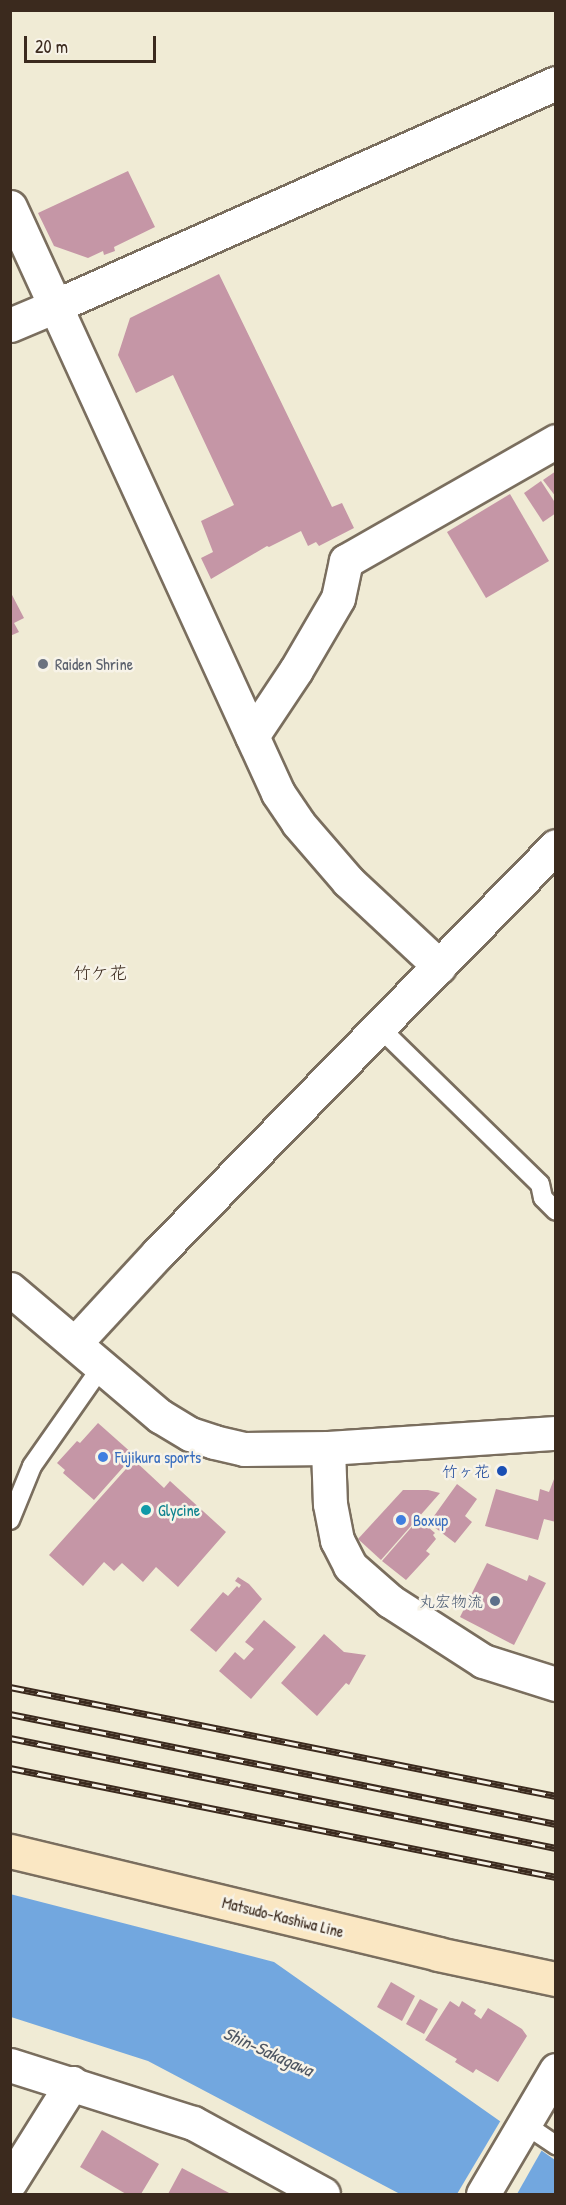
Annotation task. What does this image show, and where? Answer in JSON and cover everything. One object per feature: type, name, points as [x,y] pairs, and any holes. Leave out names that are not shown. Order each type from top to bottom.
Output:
[{"type":"main road","name":"Matsudo-Kashiwa Line","points":[[10,1851],[427,1951],[555,1979]]},
{"type":"street","points":[[10,325],[555,83]]},
{"type":"street","points":[[10,207],[278,793],[298,823],[348,880],[439,966]]},
{"type":"street","points":[[252,736],[296,670],[338,598],[346,561],[555,441]]},
{"type":"street","points":[[75,1343],[158,1253],[380,1028],[555,846]]},
{"type":"street","points":[[10,1288],[160,1416],[190,1434],[244,1449],[328,1448],[555,1433]]},
{"type":"street","points":[[328,1448],[330,1504],[335,1531],[350,1566],[390,1601],[483,1661],[555,1684]]},
{"type":"street","points":[[10,2065],[193,2122],[323,2194]]},
{"type":"street","points":[[483,2194],[555,2070]]},
{"type":"street","points":[[10,2182],[72,2083]]},
{"type":"lane","points":[[380,1028],[540,1184],[543,1198],[555,1211]]},
{"type":"lane","points":[[10,1520],[32,1466],[102,1366]]},
{"type":"lane","points":[[521,2126],[555,2145]]},
{"type":"water","name":"Shin-Sakagawa","points":[[10,1894],[274,1962],[555,2160],[555,2194],[400,2194],[148,2061],[11,2017]]},
{"type":"pier","points":[[501,2120],[543,2148],[517,2194],[457,2194]]},
{"type":"building","points":[[128,171],[155,227],[114,247],[115,251],[104,255],[103,251],[88,258],[54,246],[38,213]]},
{"type":"building","points":[[219,274],[332,507],[342,503],[354,528],[319,546],[316,542],[308,546],[301,531],[267,546],[211,579],[201,558],[213,552],[201,521],[234,505],[173,375],[136,393],[118,355],[130,318]]},
{"type":"building","points":[[556,471],[556,497],[543,480]]},
{"type":"building","points":[[541,481],[556,504],[556,513],[543,522],[524,493]]},
{"type":"building","points":[[510,494],[549,561],[486,598],[447,532]]},
{"type":"building","points":[[10,591],[24,618],[14,623],[19,632],[10,636]]},
{"type":"building","points":[[98,1423],[134,1455],[94,1500],[63,1473],[65,1470],[57,1463]]},
{"type":"building","name":"Glycine","points":[[134,1460],[164,1488],[170,1481],[226,1532],[178,1587],[156,1567],[143,1582],[122,1563],[114,1571],[104,1562],[83,1586],[49,1555]]},
{"type":"building","points":[[556,1474],[556,1522],[544,1519],[538,1540],[485,1526],[496,1489],[538,1501],[540,1489],[549,1492]]},
{"type":"building","points":[[457,1484],[477,1499],[465,1516],[472,1522],[455,1543],[429,1523]]},
{"type":"building","points":[[403,1490],[428,1490],[440,1493],[381,1560],[358,1539]]},
{"type":"building","points":[[421,1521],[435,1533],[433,1535],[436,1539],[426,1551],[430,1554],[406,1580],[382,1561],[416,1522],[418,1524]]},
{"type":"building","points":[[487,1563],[527,1581],[529,1575],[546,1583],[514,1645],[460,1617]]},
{"type":"building","points":[[238,1577],[249,1584],[262,1599],[216,1652],[190,1630],[223,1592],[228,1596],[237,1586],[239,1588],[241,1585],[235,1581]]},
{"type":"building","points":[[264,1620],[296,1647],[251,1699],[219,1671],[235,1652],[244,1660],[254,1649],[245,1642]]},
{"type":"building","points":[[324,1634],[344,1652],[366,1655],[349,1685],[346,1683],[317,1716],[281,1683]]},
{"type":"building","points":[[391,1982],[415,1996],[402,2021],[377,2007]]},
{"type":"building","points":[[420,1999],[438,2009],[424,2034],[406,2024]]},
{"type":"building","points":[[450,2001],[459,2007],[462,2001],[476,2010],[474,2014],[481,2019],[488,2008],[522,2029],[527,2036],[498,2082],[476,2069],[473,2073],[455,2062],[457,2059],[425,2040]]},
{"type":"building","points":[[102,2130],[159,2164],[141,2194],[126,2194],[80,2167]]},
{"type":"building","points":[[182,2168],[231,2194],[168,2194]]},
{"type":"railway","points":[[10,1687],[556,1796]]},
{"type":"railway","points":[[10,1714],[556,1824]]},
{"type":"railway","points":[[10,1738],[556,1848]]},
{"type":"railway","points":[[10,1768],[556,1877]]},
{"type":"place","name":"Raiden Shrine","points":[[43,664]]},
{"type":"place","name":"Fujikura sports","points":[[103,1457]]},
{"type":"place","name":"竹ヶ花","points":[[502,1471]]},
{"type":"place","name":"Glycine","points":[[146,1510]]},
{"type":"place","name":"Boxup","points":[[401,1520]]},
{"type":"place","name":"丸宏物流","points":[[495,1601]]},
{"type":"district","name":"竹ケ花","points":[[100,973]]}]
